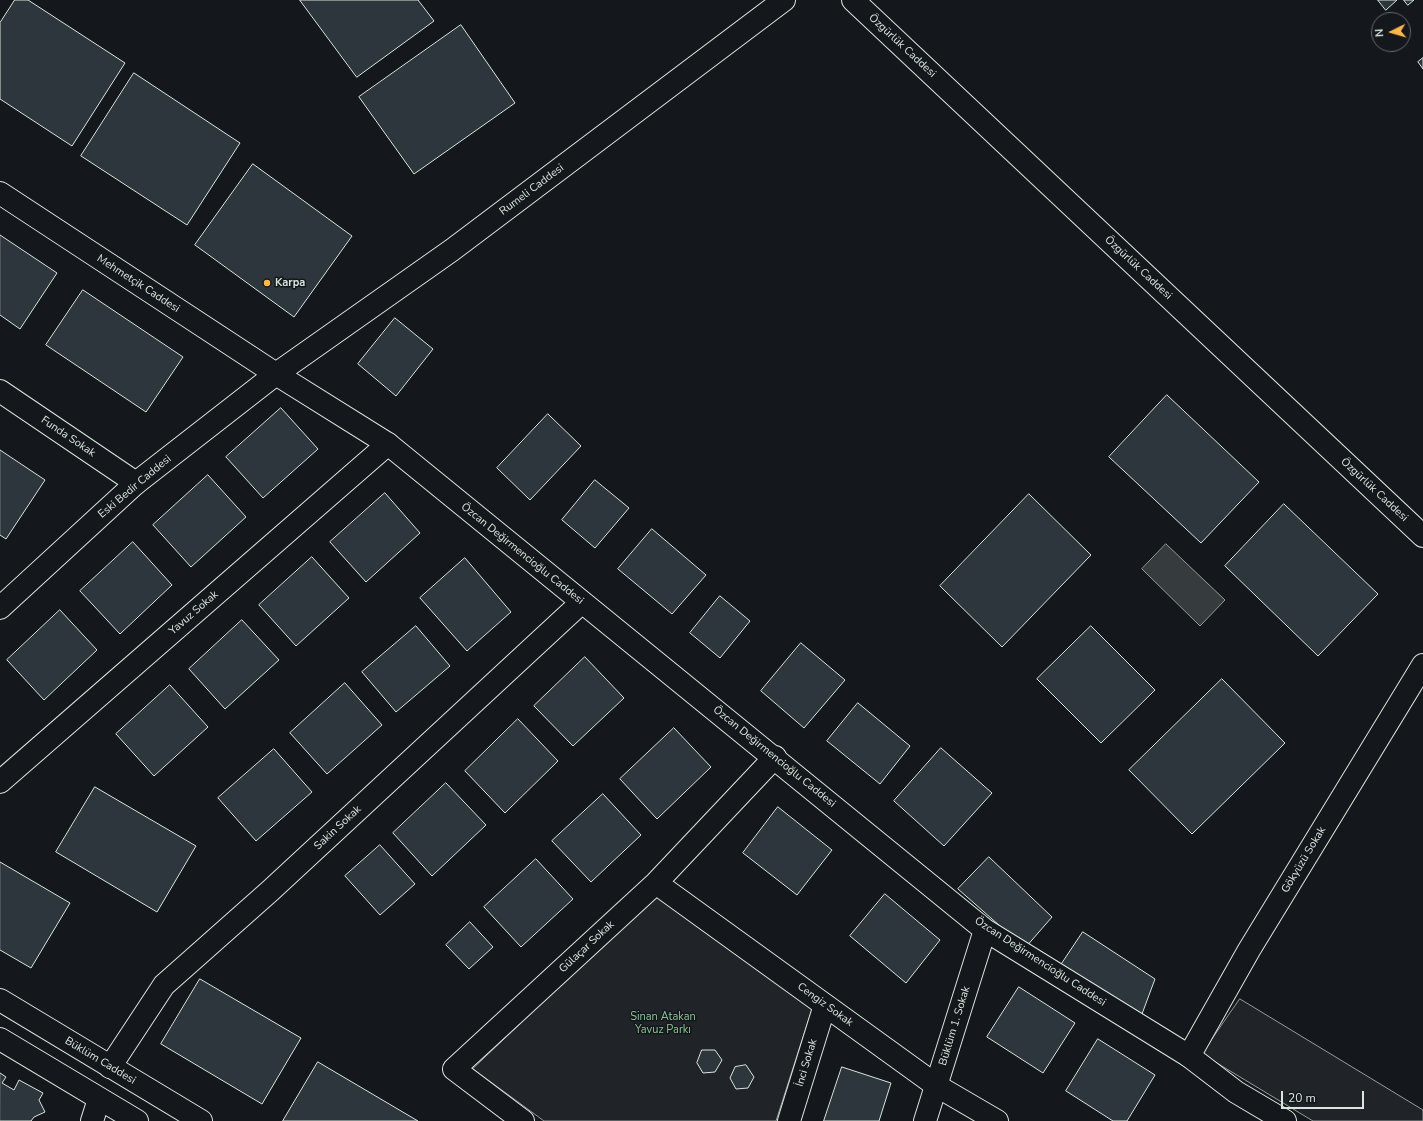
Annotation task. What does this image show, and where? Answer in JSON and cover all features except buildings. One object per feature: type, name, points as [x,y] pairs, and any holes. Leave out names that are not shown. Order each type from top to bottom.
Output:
[{"type":"street","name":"Rumeli Caddesi","points":[[276,374],[452,250],[784,0]]},
{"type":"street","name":"Özgürlük Caddesi","points":[[853,0],[1423,536]]},
{"type":"street","name":"Mehmetçik Caddesi","points":[[0,194],[276,374]]},
{"type":"street","name":"Özcan Değirmencioğlu Caddesi","points":[[276,374],[388,444],[581,603],[775,757],[985,930],[1189,1056],[1236,1092],[1285,1121]]},
{"type":"street","name":"Eski Bedir Caddesi","points":[[0,608],[136,483],[276,374]]},
{"type":"street","name":"Funda Sokak","points":[[0,391],[136,483]]},
{"type":"street","name":"Yavuz Sokak","points":[[0,782],[388,444]]},
{"type":"street","name":"Sakin Sokak","points":[[99,1099],[110,1067],[164,985],[276,886],[581,603]]},
{"type":"street","name":"Gökyüzü Sokak","points":[[1189,1056],[1249,950],[1423,665]]},
{"type":"street","name":"Gülaçar Sokak","points":[[523,1121],[454,1069],[656,883],[775,757]]},
{"type":"street","name":"Cengiz Sokak","points":[[656,883],[937,1086],[997,1121]]},
{"type":"street","name":"Büklüm 1. Sokak","points":[[924,1121],[937,1086],[985,930]]},
{"type":"street","name":"Büklüm Caddesi","points":[[0,1000],[201,1121]]},
{"type":"street","name":"İnci Sokak","points":[[789,1121],[824,1005]]},
{"type":"street","points":[[0,1039],[137,1121]]},
{"type":"street","points":[[92,1121],[99,1099]]},
{"type":"green space","name":"Sinan Atakan Yavuz Parkı","points":[[655,896],[812,1009],[776,1121],[544,1121],[473,1069]]},
{"type":"green space","points":[[1240,999],[1423,1110],[1423,1121],[1313,1121],[1202,1054]]},
{"type":"shaded area","points":[[1166,544],[1225,600],[1200,626],[1142,569]]},
{"type":"place","name":"Karpa","points":[[267,283]]}]
